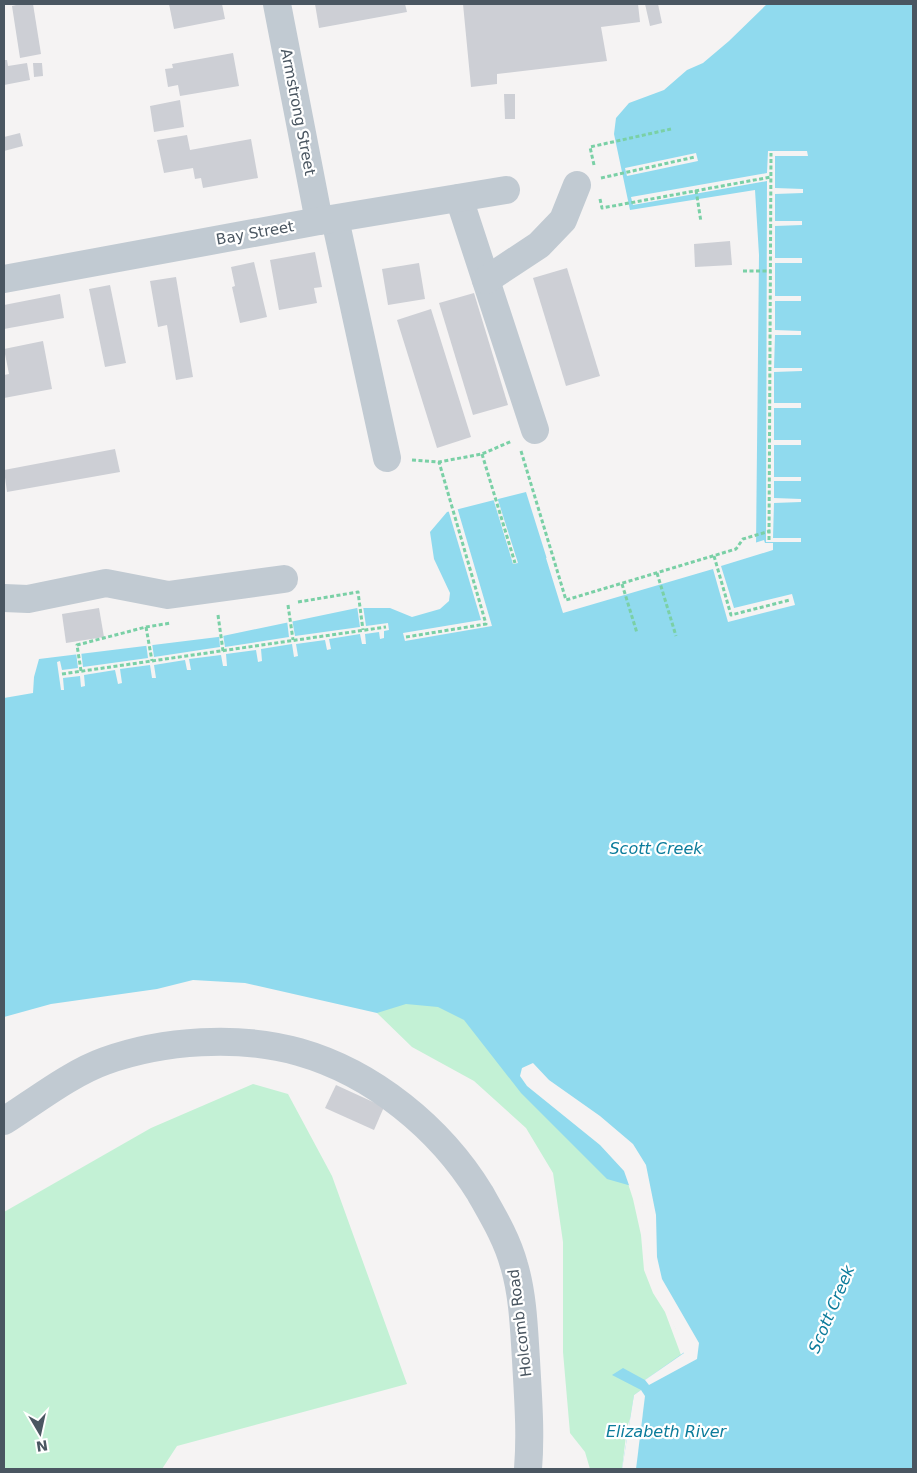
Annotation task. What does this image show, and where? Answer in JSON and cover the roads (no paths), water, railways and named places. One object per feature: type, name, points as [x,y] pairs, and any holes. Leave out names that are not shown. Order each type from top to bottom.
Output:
[{"type":"street","name":"Armstrong Street","points":[[277,4],[327,220],[387,458]]},
{"type":"street","points":[[486,280],[539,245],[563,220],[576,185]]},
{"type":"street","name":"Bay Street","points":[[4,279],[327,220],[506,190]]},
{"type":"street","points":[[460,198],[486,280],[526,434]]},
{"type":"street","points":[[4,598],[28,599],[106,583],[168,596],[284,579]]},
{"type":"street","name":"Holcomb Road","points":[[4,1121],[77,1074],[104,1061],[137,1052],[197,1043],[269,1045],[299,1052],[336,1065],[398,1102],[424,1124],[468,1175],[504,1238],[514,1266],[524,1328],[530,1418],[528,1469]]},
{"type":"water","name":"Scott Creek","points":[[767,4],[913,4],[913,1469],[622,1469],[634,1395],[641,1390],[612,1375],[623,1368],[645,1380],[686,1351],[661,1296],[642,1189],[607,1179],[521,1093],[464,1020],[438,1007],[406,1004],[377,1013],[245,983],[193,980],[157,989],[51,1004],[4,1017],[4,698],[33,693],[34,677],[39,659],[218,637],[357,608],[390,608],[412,617],[440,609],[449,601],[450,593],[434,559],[430,532],[447,512],[526,492],[562,607],[756,546],[759,255],[755,190],[630,210],[614,134],[616,118],[629,103],[664,90],[687,70],[703,63]]},
{"type":"water label","name":"Elizabeth River","points":[[666,1431]]}]
